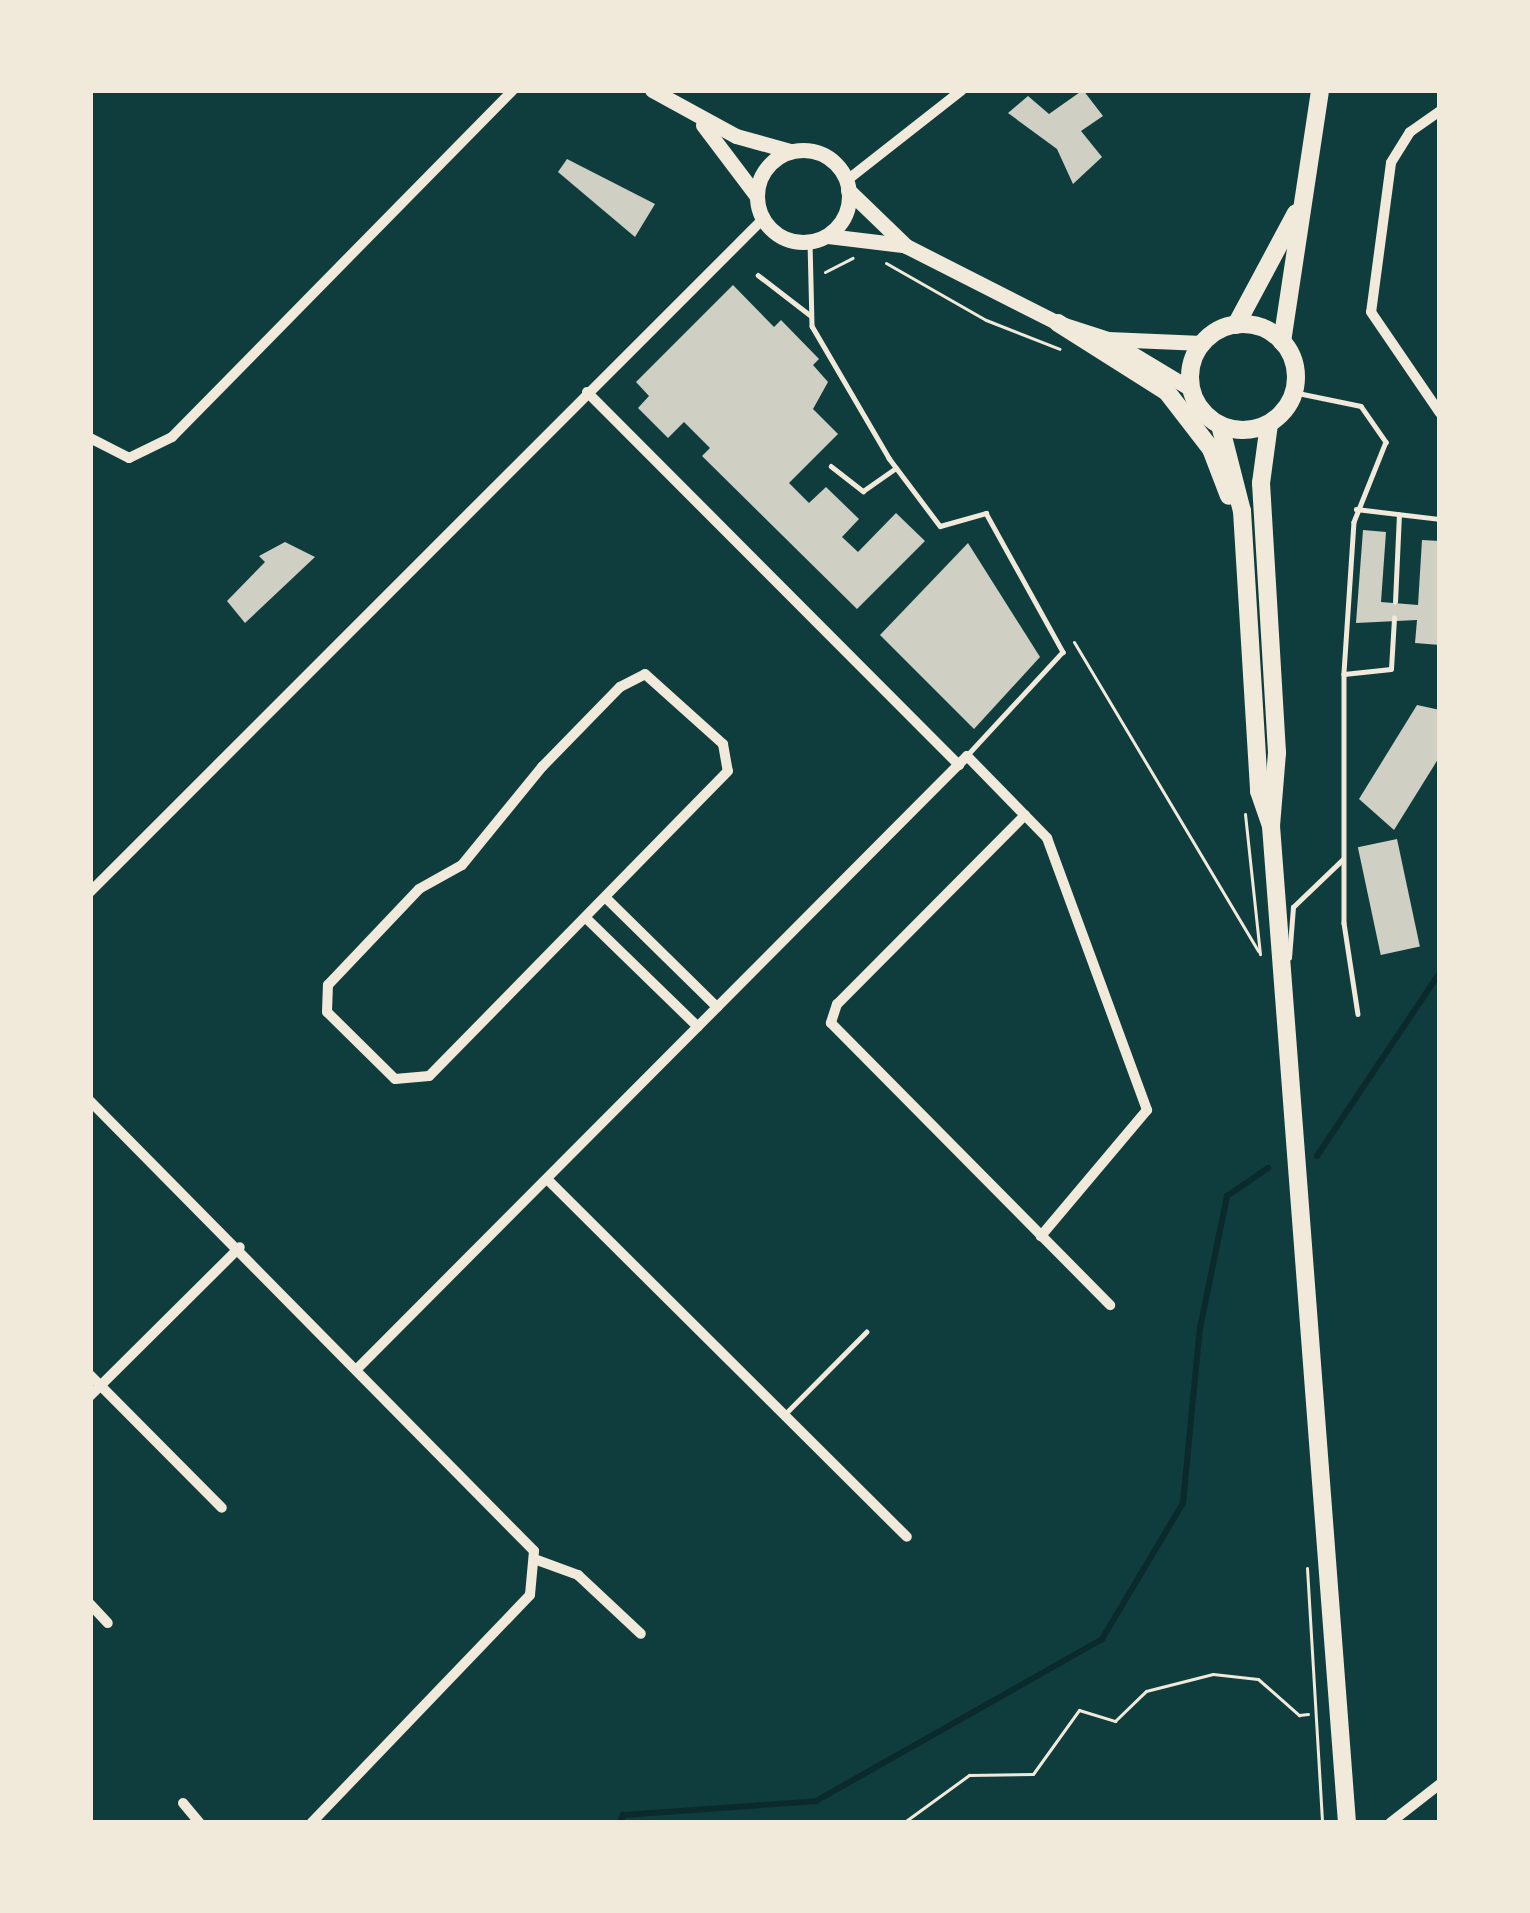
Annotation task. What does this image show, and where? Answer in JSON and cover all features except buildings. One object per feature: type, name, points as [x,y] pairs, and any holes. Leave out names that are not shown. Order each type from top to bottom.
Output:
[{"type":"highway","points":[[1320,90],[1297,212],[1282,342],[1294,365],[1293,392],[1269,424],[1261,483],[1277,754],[1271,826],[1347,1823]]},
{"type":"highway","points":[[1271,826],[1259,791],[1239,488],[1220,425],[1191,388],[1202,343],[1236,325],[1297,212]]},
{"type":"highway","points":[[1058,323],[1152,380],[1191,418],[1219,466],[1247,565]]},
{"type":"highway","points":[[1236,325],[1282,342]]},
{"type":"highway","points":[[1220,425],[1269,424]]},
{"type":"main road","points":[[652,90],[697,118],[790,151],[824,155],[906,246],[1058,323],[1108,339],[1191,388]]},
{"type":"main road","points":[[697,118],[755,195],[763,219],[779,236],[810,242],[828,236],[906,246]]},
{"type":"main road","points":[[755,195],[770,164],[790,151]]},
{"type":"main road","points":[[828,236],[845,217],[847,185]]},
{"type":"main road","points":[[1108,339],[1202,343]]},
{"type":"street","points":[[90,438],[129,458],[172,437],[513,90]]},
{"type":"street","points":[[847,185],[962,90]]},
{"type":"street","points":[[1440,111],[1410,132],[1391,163],[1371,312],[1440,413]]},
{"type":"street","points":[[90,892],[763,219]]},
{"type":"street","points":[[587,392],[1049,843],[1147,1110],[1041,1236]]},
{"type":"street","points":[[645,674],[723,744],[730,765],[588,920],[422,1081],[395,1079],[322,1004],[328,985],[419,889],[462,865],[542,767],[620,687],[645,674]]},
{"type":"street","points":[[359,1366],[963,760]]},
{"type":"street","points":[[1025,815],[837,1004],[831,1023],[1110,1305]]},
{"type":"street","points":[[608,900],[717,1007]]},
{"type":"street","points":[[588,920],[698,1027]]},
{"type":"street","points":[[90,1101],[517,1527],[537,1559],[578,1575],[641,1634]]},
{"type":"street","points":[[548,1180],[907,1537]]},
{"type":"street","points":[[90,1396],[240,1247]]},
{"type":"street","points":[[90,1376],[222,1508]]},
{"type":"street","points":[[311,1823],[511,1618],[530,1595],[537,1559]]},
{"type":"street","points":[[90,1604],[108,1623]]},
{"type":"street","points":[[1390,1823],[1440,1784]]},
{"type":"street","points":[[183,1803],[200,1823]]},
{"type":"lane","points":[[810,242],[810,315]]},
{"type":"lane","points":[[758,275],[810,315],[896,468],[940,526],[986,513],[1063,652],[963,760]]},
{"type":"lane","points":[[1293,392],[1355,404],[1380,423],[1384,461],[1356,509],[1344,674],[1343,860],[1358,1014]]},
{"type":"lane","points":[[831,466],[863,491],[896,468]]},
{"type":"lane","points":[[1356,509],[1440,519]]},
{"type":"lane","points":[[1395,602],[1399,515]]},
{"type":"lane","points":[[1344,674],[1390,669],[1394,618]]},
{"type":"lane","points":[[1286,1017],[1293,907],[1343,860]]},
{"type":"lane","points":[[784,1415],[866,1332]]},
{"type":"path","points":[[822,281],[841,260],[884,262],[986,320],[1063,350]]},
{"type":"path","points":[[1074,642],[1259,952]]},
{"type":"path","points":[[1244,806],[1261,971]]},
{"type":"path","points":[[1306,1557],[1310,1714],[1322,1823]]},
{"type":"path","points":[[902,1823],[969,1775],[1033,1774],[1079,1710],[1115,1721],[1146,1691],[1213,1675],[1258,1679],[1299,1715],[1310,1714]]},
{"type":"waterway","points":[[1317,1156],[1440,972]]},
{"type":"waterway","points":[[620,1823],[623,1815],[816,1801],[1102,1639],[1183,1503],[1200,1328],[1227,1196],[1268,1168]]}]
